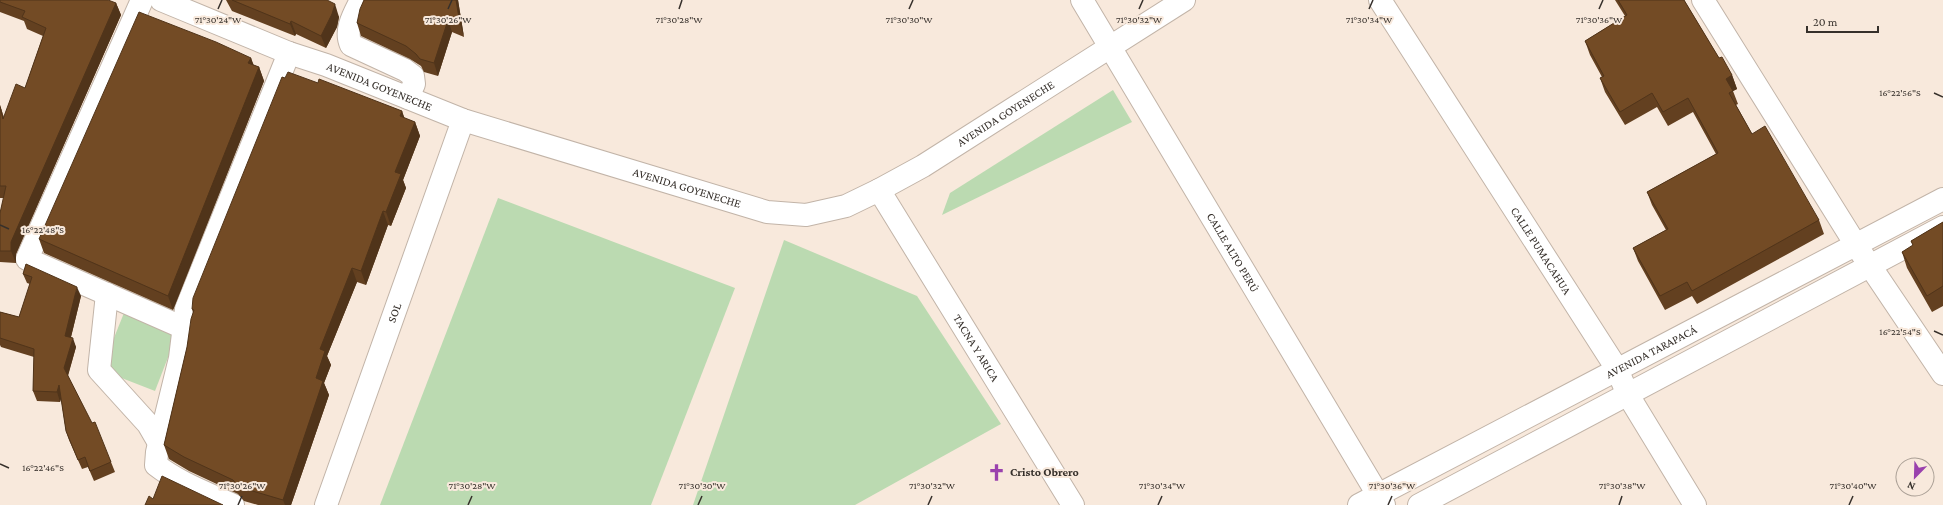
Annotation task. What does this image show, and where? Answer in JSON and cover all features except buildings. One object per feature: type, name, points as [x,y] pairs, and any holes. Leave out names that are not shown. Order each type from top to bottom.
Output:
[{"type":"street","points":[[142,0],[27,259],[184,328]]},
{"type":"street","name":"AVENIDA GOYENECHE","points":[[161,0],[289,53],[464,120],[767,212],[806,215],[846,206],[923,166],[1184,0]]},
{"type":"street","points":[[361,0],[348,29],[347,37],[350,45],[413,76],[414,84],[408,98]]},
{"type":"street","name":"CALLE ALTO PERÚ","points":[[1082,0],[1111,46],[1381,500]]},
{"type":"street","name":"CALLE PUMACAHUA","points":[[1380,0],[1617,369],[1628,395],[1695,505]]},
{"type":"street","points":[[1703,0],[1856,245],[1943,374]]},
{"type":"street","points":[[233,505],[180,482],[156,465],[159,442],[180,358],[186,309],[289,53]]},
{"type":"street","name":"SOL","points":[[326,505],[464,120]]},
{"type":"street","name":"TACNA Y ARICA","points":[[879,190],[1073,505]]},
{"type":"street","name":"AVENIDA TARAPACÁ","points":[[1359,505],[1381,500],[1617,369],[1943,199]]},
{"type":"street","points":[[1419,505],[1943,227]]},
{"type":"street","points":[[107,294],[99,370],[148,424],[159,442]]},
{"type":"green space","points":[[1113,90],[1132,122],[942,215],[950,193]]},
{"type":"green space","points":[[498,198],[735,288],[651,505],[380,505]]},
{"type":"green space","points":[[784,240],[917,296],[1001,424],[855,505],[693,505]]},
{"type":"green space","points":[[126,308],[179,329],[155,391],[101,370]]},
{"type":"place","name":"Cristo Obrero","points":[[997,472]]}]
